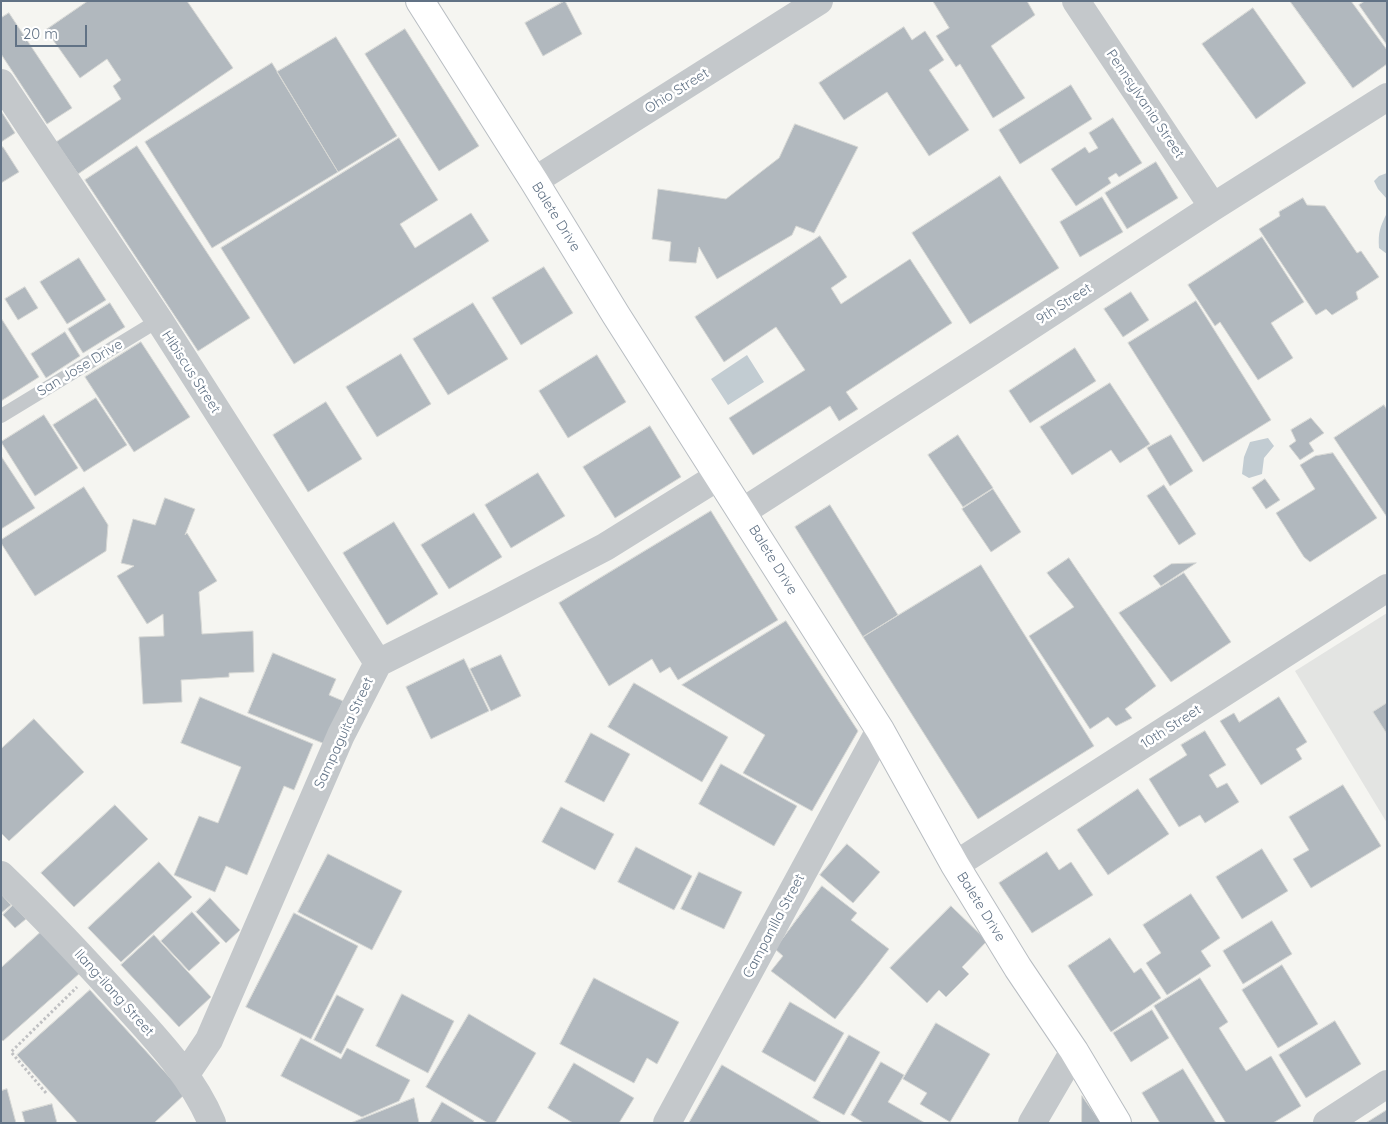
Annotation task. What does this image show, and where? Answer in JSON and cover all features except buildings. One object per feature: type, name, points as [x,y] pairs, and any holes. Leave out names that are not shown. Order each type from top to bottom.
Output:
[{"type":"street","name":"Balete Drive","points":[[420,1],[616,315],[880,730],[955,865],[1018,968],[1074,1051],[1118,1123]]},
{"type":"street","name":"Ohio Street","points":[[534,181],[819,1]]},
{"type":"street","name":"Pennsylvania Street","points":[[1076,1],[1213,207]]},
{"type":"street","name":"Hibiscus Street","points":[[1,83],[158,320],[378,663]]},
{"type":"street","name":"9th Street","points":[[742,512],[1387,96]]},
{"type":"street","name":"Sampaguita Street","points":[[186,1074],[209,1040],[341,735],[378,663],[604,547],[719,476]]},
{"type":"street","name":"10th Street","points":[[955,865],[1387,588]]},
{"type":"street","name":"Campanilla Street","points":[[668,1123],[880,730]]},
{"type":"street","name":"Ilang-ilang Street","points":[[1,874],[96,971],[186,1074],[212,1123]]},
{"type":"street","points":[[1032,1123],[1074,1051]]},
{"type":"street","points":[[1327,1123],[1387,1084]]},
{"type":"lane","name":"San Jose Drive","points":[[1,416],[158,320]]},
{"type":"path","points":[[46,1094],[11,1052],[82,983]]},
{"type":"shaded area","points":[[1387,173],[1387,199],[1374,181],[1379,176]]},
{"type":"shaded area","points":[[1387,213],[1387,254],[1379,248],[1379,234]]},
{"type":"shaded area","points":[[747,355],[764,382],[728,405],[711,379]]},
{"type":"shaded area","points":[[1268,438],[1274,446],[1264,458],[1262,474],[1249,478],[1242,474],[1244,457],[1250,442]]},
{"type":"shaded area","points":[[1387,613],[1387,823],[1295,671]]}]
